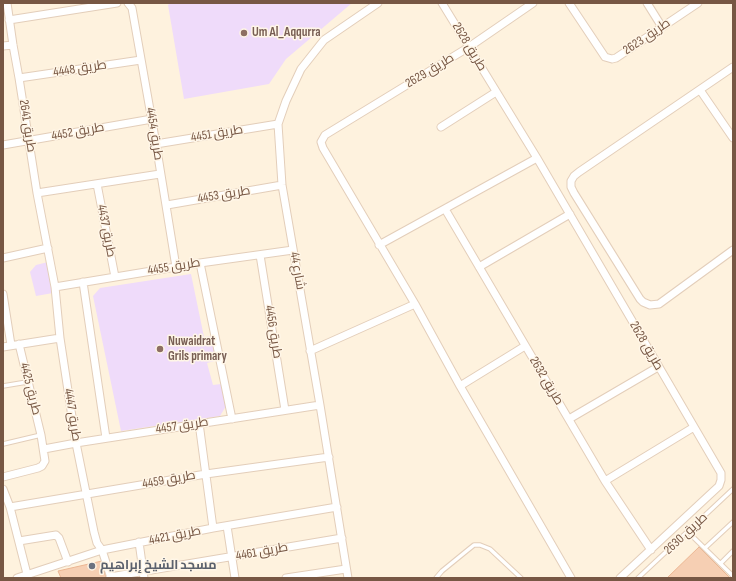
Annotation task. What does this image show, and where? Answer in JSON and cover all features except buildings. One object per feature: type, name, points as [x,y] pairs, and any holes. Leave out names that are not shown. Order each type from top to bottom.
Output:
[{"type":"street","name":"طريق 2641","points":[[8,3],[9,20],[37,193],[48,248]]},
{"type":"street","points":[[9,20],[117,3]]},
{"type":"street","name":"طريق 4454","points":[[128,3],[132,8],[152,119],[160,174],[167,205],[176,267]]},
{"type":"street","name":"شارع 44","points":[[348,578],[282,185],[278,124],[286,101],[301,69],[324,40],[378,3]]},
{"type":"street","name":"طريق 2628","points":[[442,3],[537,158],[658,367],[720,470],[722,476],[719,486],[620,578]]},
{"type":"street","name":"طريق 2629","points":[[379,245],[323,148],[321,142],[325,135],[469,47],[533,3]]},
{"type":"street","name":"طريق 2623","points":[[569,3],[605,56],[609,59],[616,58],[698,3]]},
{"type":"street","points":[[646,3],[662,27]]},
{"type":"street","points":[[3,46],[13,45]]},
{"type":"street","name":"طريق 4448","points":[[19,78],[141,60]]},
{"type":"street","points":[[733,66],[574,176],[572,181],[574,193],[640,299],[650,305],[659,304],[733,250]]},
{"type":"street","points":[[700,90],[733,138]]},
{"type":"street","points":[[441,127],[496,92]]},
{"type":"street","name":"طريق 4452","points":[[3,145],[152,119]]},
{"type":"street","name":"طريق 4451","points":[[156,144],[278,124]]},
{"type":"street","points":[[537,158],[379,245],[415,304],[460,386],[571,578]]},
{"type":"street","points":[[37,193],[160,174]]},
{"type":"street","name":"طريق 4437","points":[[97,184],[115,277]]},
{"type":"street","name":"طريق 4453","points":[[167,205],[282,185]]},
{"type":"street","name":"طريق 2632","points":[[445,209],[605,481],[651,550]]},
{"type":"street","points":[[479,267],[570,214]]},
{"type":"street","points":[[3,258],[48,248]]},
{"type":"street","name":"طريق 4447","points":[[48,248],[55,287],[60,338],[76,443],[94,532],[111,577]]},
{"type":"street","name":"طريق 4455","points":[[55,287],[200,263],[293,250]]},
{"type":"street","name":"طريق 4456","points":[[260,255],[285,410]]},
{"type":"street","points":[[200,263],[232,419]]},
{"type":"street","points":[[83,282],[106,438]]},
{"type":"street","name":"طريق 4425","points":[[3,294],[44,449],[44,461],[42,466],[3,477]]},
{"type":"street","points":[[310,351],[415,304]]},
{"type":"street","points":[[3,346],[60,338]]},
{"type":"street","points":[[460,386],[525,346]]},
{"type":"street","points":[[569,419],[658,367]]},
{"type":"street","name":"طريق 4457","points":[[44,449],[199,423],[320,405]]},
{"type":"street","points":[[199,423],[214,528]]},
{"type":"street","points":[[605,481],[694,427]]},
{"type":"street","name":"طريق 4459","points":[[10,507],[206,474],[328,457]]},
{"type":"street","points":[[3,489],[10,507],[27,574]]},
{"type":"street","name":"طريق 4421","points":[[16,578],[102,550],[214,528],[337,507]]},
{"type":"street","points":[[227,526],[235,578]]},
{"type":"street","points":[[19,541],[56,535],[59,538],[68,562]]},
{"type":"street","name":"طريق 4461","points":[[111,577],[143,575],[232,557],[342,538]]},
{"type":"street","points":[[139,542],[143,575]]},
{"type":"street","points":[[286,578],[346,568]]},
{"type":"lane","points":[[3,386],[27,382]]},
{"type":"lane","points":[[3,444],[41,435]]},
{"type":"lane","name":"طريق 2630","points":[[638,578],[733,490]]},
{"type":"lane","points":[[705,548],[733,522]]},
{"type":"lane","points":[[688,532],[733,576]]},
{"type":"lane","points":[[436,578],[442,571],[474,545],[480,545],[490,549],[521,578]]},
{"type":"lane","points":[[721,564],[733,551]]},
{"type":"shaded area","name":"Um Al_Aqqurra","points":[[170,3],[352,3],[286,59],[269,84],[184,99],[168,5]]},
{"type":"shaded area","points":[[48,262],[53,293],[36,296],[30,272],[36,265]]},
{"type":"shaded area","name":"Nuwaidrat Grils primary","points":[[191,274],[204,337],[213,336],[218,360],[207,363],[213,385],[221,384],[226,406],[220,416],[121,431],[93,296],[100,288]]},
{"type":"place","name":"Um Al_Aqqurra","points":[[244,33]]},
{"type":"place","name":"Nuwaidrat Grils primary","points":[[160,349]]},
{"type":"place","name":"مسجد الشيخ إبراهيم","points":[[92,566]]}]
